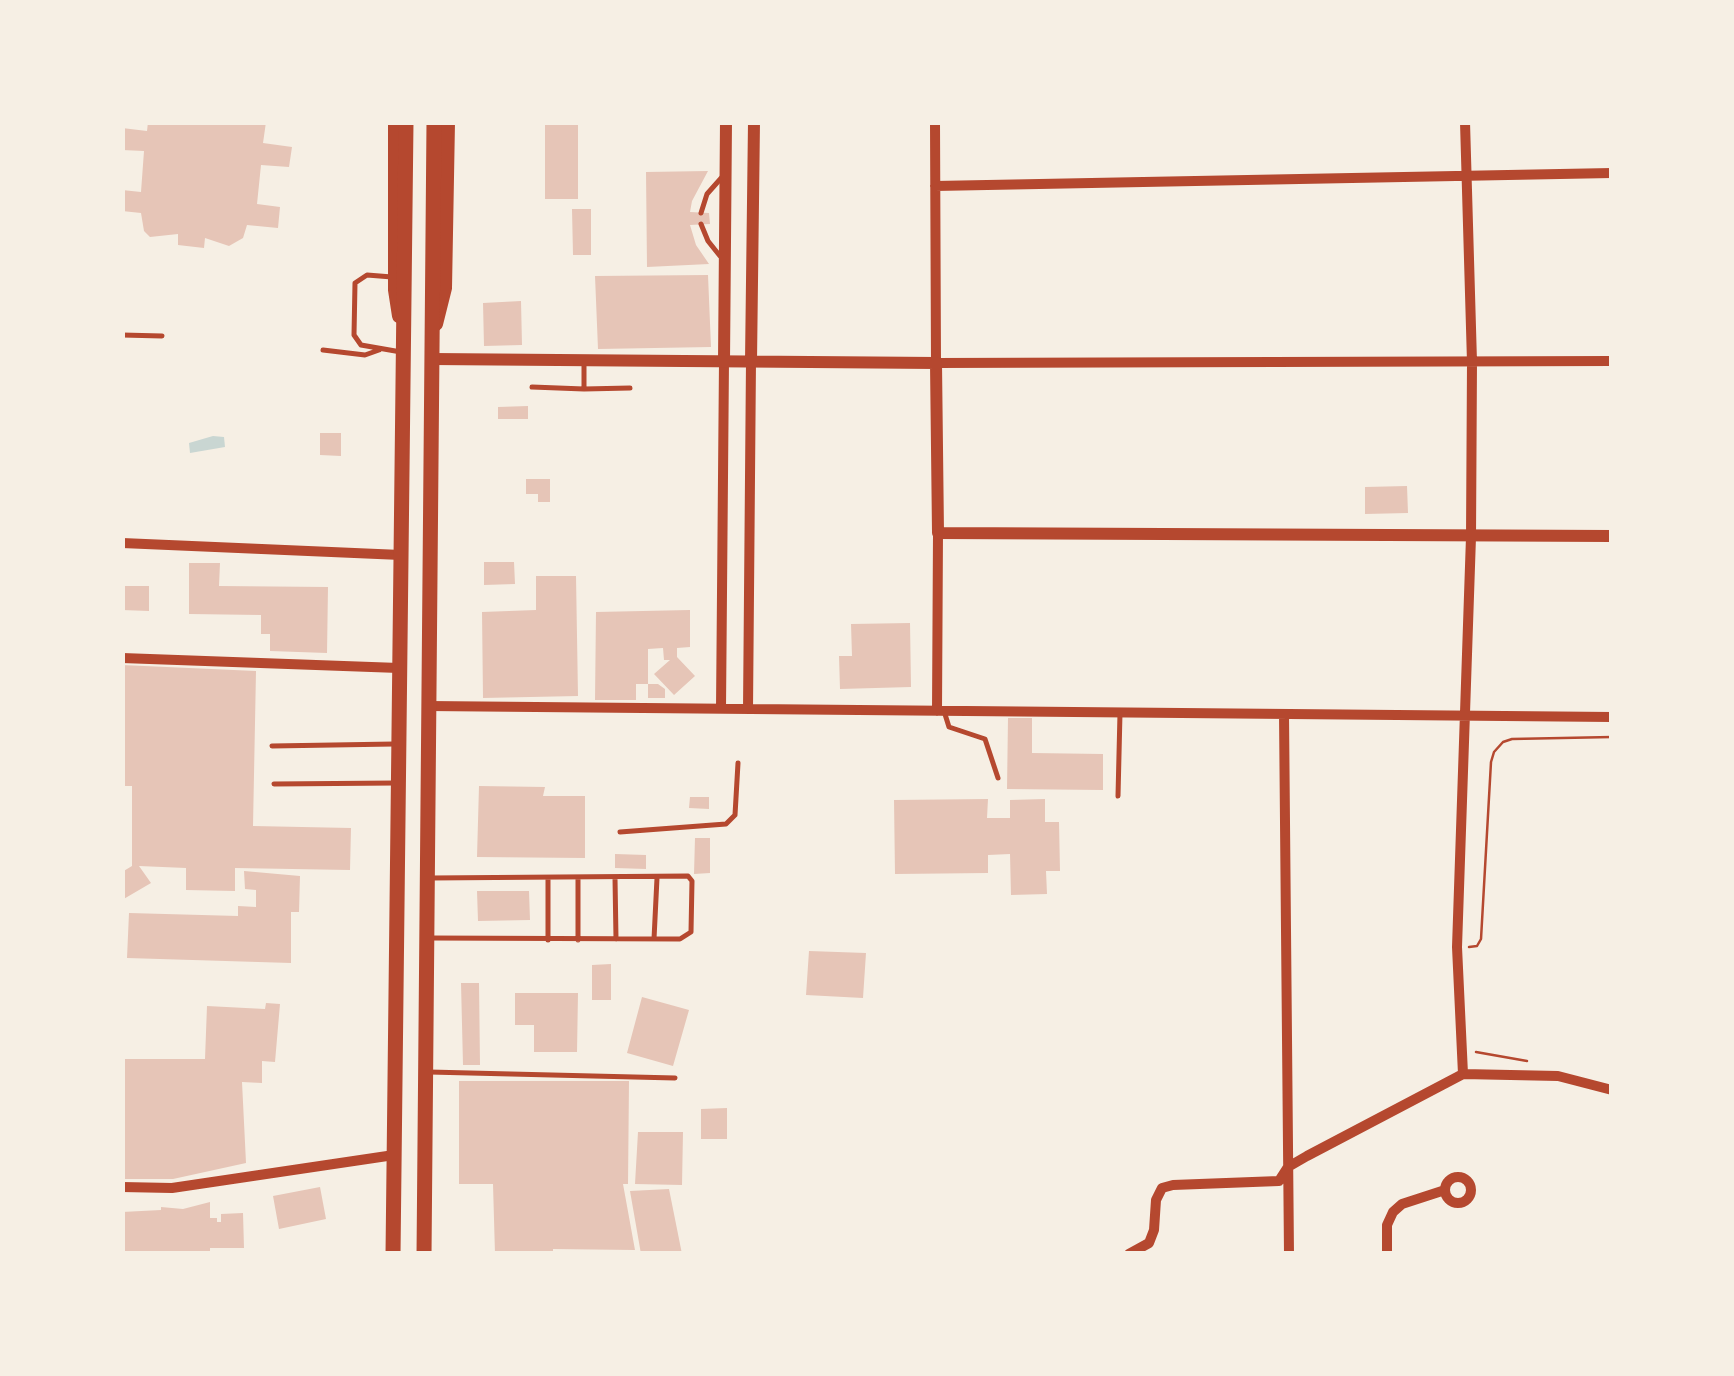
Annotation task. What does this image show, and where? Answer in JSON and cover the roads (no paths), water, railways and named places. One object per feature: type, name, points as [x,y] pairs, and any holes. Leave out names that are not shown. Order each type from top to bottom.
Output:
[{"type":"highway","points":[[393,1254],[403,348],[400,273],[406,122]]},
{"type":"highway","points":[[424,1254],[434,122]]},
{"type":"main road","points":[[395,122],[400,273]]},
{"type":"main road","points":[[432,339],[445,288],[448,122]]},
{"type":"street","points":[[721,708],[726,122]]},
{"type":"street","points":[[748,709],[754,122]]},
{"type":"street","points":[[935,122],[940,711]]},
{"type":"street","points":[[1463,1074],[1458,947],[1472,362],[1465,122]]},
{"type":"street","points":[[935,186],[1612,173]]},
{"type":"street","points":[[432,359],[936,363],[1612,361]]},
{"type":"street","points":[[938,533],[1612,536]]},
{"type":"street","points":[[122,543],[401,554]]},
{"type":"street","points":[[122,658],[399,668]]},
{"type":"street","points":[[428,706],[1612,717]]},
{"type":"street","points":[[1284,714],[1289,1254]]},
{"type":"street","points":[[1129,1254],[1149,1243],[1156,1200],[1162,1188],[1279,1181],[1288,1167],[1463,1074],[1558,1076],[1612,1090]]},
{"type":"street","points":[[122,1186],[172,1188],[310,1165],[394,1156]]},
{"type":"street","points":[[1388,1254],[1387,1225],[1393,1212],[1402,1204],[1444,1190]]},
{"type":"lane","points":[[701,213],[707,194],[725,174]]},
{"type":"lane","points":[[702,224],[708,241],[725,261]]},
{"type":"lane","points":[[400,273],[367,275],[355,283],[354,335],[362,346],[403,348]]},
{"type":"lane","points":[[122,335],[162,336]]},
{"type":"lane","points":[[323,350],[365,355],[381,349]]},
{"type":"lane","points":[[584,360],[584,389]]},
{"type":"lane","points":[[532,387],[630,388]]},
{"type":"lane","points":[[940,711],[949,727],[985,739],[998,778]]},
{"type":"lane","points":[[1118,796],[1120,713]]},
{"type":"lane","points":[[272,746],[398,744]]},
{"type":"lane","points":[[620,832],[726,824],[735,814],[738,763]]},
{"type":"lane","points":[[274,784],[398,783]]},
{"type":"lane","points":[[654,940],[657,876]]},
{"type":"lane","points":[[548,877],[548,940]]},
{"type":"lane","points":[[578,877],[578,940]]},
{"type":"lane","points":[[614,877],[616,940]]},
{"type":"lane","points":[[426,938],[654,940],[680,939],[691,932],[691,878],[427,878]]},
{"type":"lane","points":[[426,1072],[675,1078]]}]
